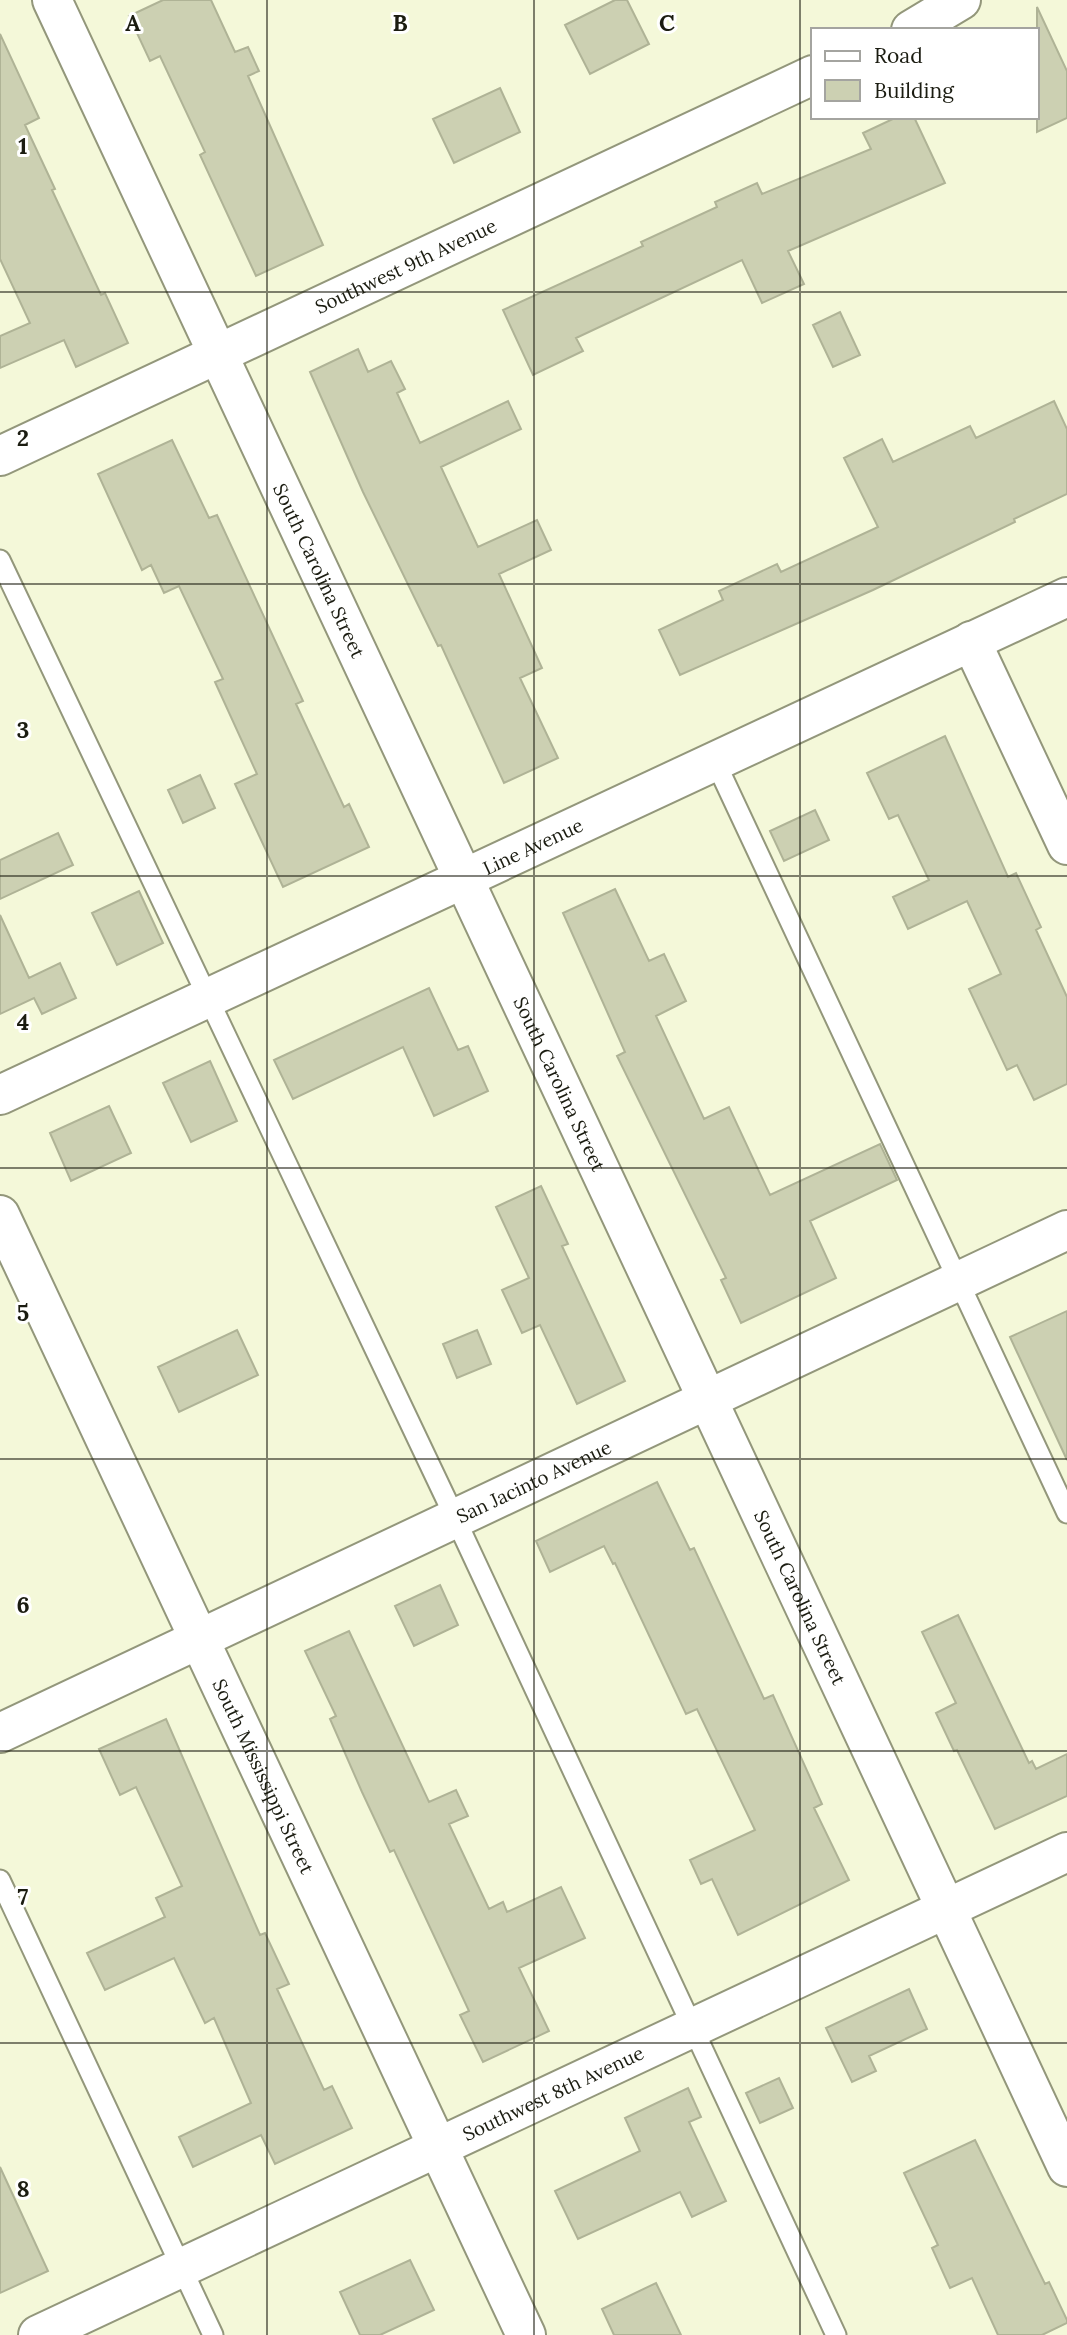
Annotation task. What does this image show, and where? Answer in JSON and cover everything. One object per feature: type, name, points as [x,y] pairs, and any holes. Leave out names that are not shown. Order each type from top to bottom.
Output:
[{"type":"street","name":"South Carolina Street","points":[[52,0],[1067,2167]]},
{"type":"street","points":[[914,28],[961,0]]},
{"type":"street","name":"Southwest 9th Avenue","points":[[0,456],[811,76]]},
{"type":"street","name":"Line Avenue","points":[[0,1095],[1067,597]]},
{"type":"street","points":[[971,641],[1067,845]]},
{"type":"street","name":"South Mississippi Street","points":[[0,1215],[526,2335]]},
{"type":"street","name":"San Jacinto Avenue","points":[[0,1733],[1067,1230]]},
{"type":"street","name":"Southwest 8th Avenue","points":[[38,2335],[1067,1852]]},
{"type":"lane","points":[[0,560],[456,1520],[836,2335]]},
{"type":"lane","points":[[716,761],[957,1283],[1067,1513]]},
{"type":"lane","points":[[0,1880],[213,2335]]},
{"type":"building","points":[[163,0],[211,0],[235,52],[248,47],[259,71],[248,76],[323,245],[256,276],[200,155],[205,152],[160,56],[150,61],[129,16]]},
{"type":"building","points":[[615,0],[627,0],[649,44],[590,74],[565,25]]},
{"type":"building","points":[[1037,7],[1067,71],[1067,118],[1037,132],[1039,28]]},
{"type":"building","points":[[0,34],[39,118],[25,125],[101,295],[105,293],[128,343],[76,367],[64,340],[0,368],[0,336],[30,323],[0,259]]},
{"type":"building","points":[[500,88],[520,132],[454,163],[433,119]]},
{"type":"building","points":[[893,119],[915,119],[945,183],[788,251],[804,284],[762,303],[742,260],[576,338],[583,351],[533,375],[503,310],[643,246],[641,242],[717,207],[715,202],[757,183],[762,194],[871,149],[863,133]]},
{"type":"building","points":[[840,312],[860,355],[833,367],[813,325]]},
{"type":"building","points":[[358,349],[368,372],[391,361],[405,389],[397,393],[420,443],[508,401],[521,429],[441,467],[478,547],[537,520],[551,550],[499,574],[542,668],[520,678],[558,758],[504,783],[441,645],[438,646],[363,492],[310,372]]},
{"type":"building","points":[[1054,401],[1067,429],[1067,494],[873,590],[680,675],[659,630],[723,600],[719,591],[777,564],[781,572],[878,527],[844,458],[882,439],[893,462],[970,426],[976,438]]},
{"type":"building","points":[[172,440],[209,518],[217,515],[303,701],[296,704],[344,807],[349,804],[369,847],[283,887],[235,784],[257,774],[215,682],[223,679],[179,586],[164,593],[151,565],[142,570],[98,474]]},
{"type":"building","points":[[945,736],[1008,877],[1016,873],[1041,927],[1036,930],[1067,997],[1067,1084],[1034,1100],[1017,1065],[1007,1070],[969,989],[1001,974],[967,901],[908,929],[893,897],[929,880],[898,815],[889,819],[867,773]]},
{"type":"building","points":[[200,775],[215,808],[183,823],[168,790]]},
{"type":"building","points":[[815,810],[829,840],[784,861],[770,831]]},
{"type":"building","points":[[58,833],[73,865],[0,899],[0,860]]},
{"type":"building","points":[[615,889],[649,961],[664,954],[686,1001],[656,1016],[704,1119],[729,1107],[770,1195],[880,1144],[897,1180],[810,1221],[836,1278],[741,1323],[721,1280],[726,1278],[617,1056],[625,1052],[563,913]]},
{"type":"building","points":[[139,891],[163,943],[117,965],[92,913]]},
{"type":"building","points":[[0,915],[29,978],[60,963],[76,998],[42,1014],[34,998],[0,1014]]},
{"type":"building","points":[[429,988],[458,1050],[468,1046],[488,1091],[434,1116],[403,1047],[293,1099],[274,1060]]},
{"type":"building","points":[[210,1061],[237,1121],[191,1142],[163,1083]]},
{"type":"building","points":[[109,1106],[131,1153],[71,1181],[50,1133]]},
{"type":"building","points":[[541,1186],[568,1244],[562,1246],[625,1381],[577,1404],[540,1325],[522,1333],[502,1290],[529,1278],[496,1207]]},
{"type":"building","points":[[1067,1311],[1067,1460],[1010,1337]]},
{"type":"building","points":[[237,1330],[258,1375],[179,1412],[158,1367]]},
{"type":"building","points":[[477,1330],[491,1364],[457,1378],[443,1344]]},
{"type":"building","points":[[657,1482],[690,1550],[694,1548],[764,1699],[773,1695],[822,1804],[814,1808],[849,1880],[738,1935],[712,1879],[701,1884],[690,1860],[755,1830],[697,1709],[686,1714],[615,1563],[613,1564],[604,1546],[550,1572],[536,1541]]},
{"type":"building","points":[[440,1585],[458,1625],[414,1646],[395,1606]]},
{"type":"building","points":[[958,1615],[1029,1763],[1032,1761],[1036,1769],[1067,1754],[1067,1796],[995,1829],[936,1713],[956,1703],[922,1632]]},
{"type":"building","points":[[349,1631],[429,1802],[456,1790],[468,1816],[449,1824],[489,1909],[503,1902],[507,1912],[561,1887],[585,1938],[519,1968],[549,2031],[483,2062],[460,2015],[469,2011],[394,1850],[390,1852],[362,1792],[330,1719],[336,1716],[305,1651]]},
{"type":"building","points":[[166,1719],[260,1935],[265,1933],[289,1984],[277,1989],[324,2090],[332,2086],[352,2128],[275,2164],[261,2135],[193,2167],[179,2137],[251,2103],[214,2018],[205,2023],[174,1958],[105,1990],[87,1953],[165,1917],[156,1898],[182,1886],[136,1787],[120,1795],[99,1749]]},
{"type":"building","points":[[909,1989],[927,2029],[869,2056],[876,2071],[852,2082],[826,2028]]},
{"type":"building","points":[[779,2078],[793,2108],[760,2123],[746,2093]]},
{"type":"building","points":[[688,2088],[701,2117],[689,2122],[726,2201],[692,2217],[680,2192],[578,2239],[555,2191],[640,2151],[625,2118]]},
{"type":"building","points":[[975,2140],[1045,2284],[1049,2282],[1067,2320],[1067,2323],[1042,2335],[998,2335],[972,2278],[950,2288],[932,2248],[938,2245],[904,2173]]},
{"type":"building","points":[[0,2167],[48,2271],[0,2293]]},
{"type":"building","points":[[410,2260],[434,2310],[380,2335],[360,2335],[340,2292]]},
{"type":"building","points":[[656,2283],[681,2335],[614,2335],[602,2309]]}]
